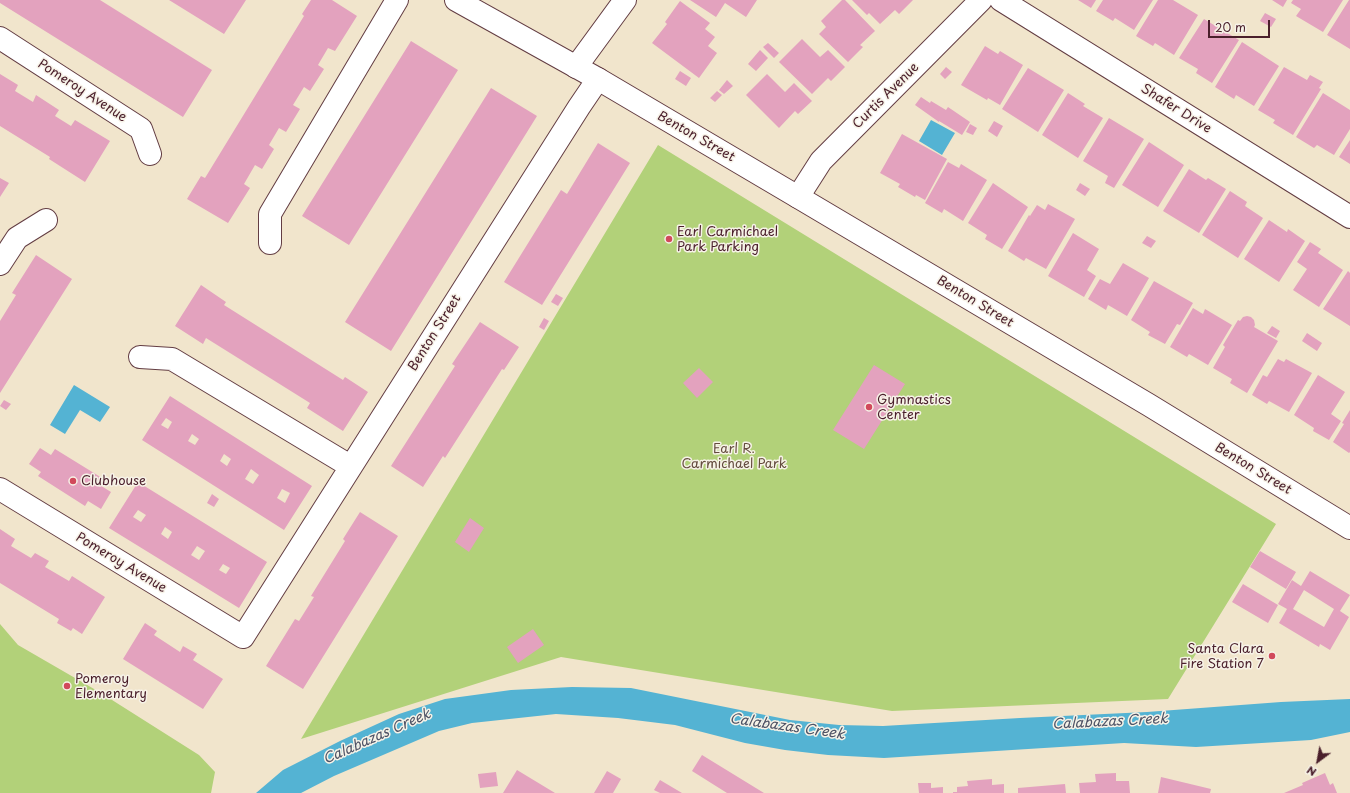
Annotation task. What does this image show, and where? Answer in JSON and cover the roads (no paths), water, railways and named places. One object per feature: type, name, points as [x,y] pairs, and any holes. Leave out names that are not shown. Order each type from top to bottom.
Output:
[{"type":"street","points":[[270,243],[270,214],[397,0]]},
{"type":"street","name":"Benton Street","points":[[456,0],[598,79],[798,197],[1149,405],[1350,528]]},
{"type":"street","points":[[576,67],[625,0]]},
{"type":"street","name":"Curtis Avenue","points":[[798,197],[821,161],[981,0]]},
{"type":"street","name":"Shafer Drive","points":[[1001,0],[1350,217]]},
{"type":"street","name":"Pomeroy Avenue","points":[[0,38],[141,130],[150,154]]},
{"type":"street","name":"Benton Street","points":[[243,637],[350,466],[598,79]]},
{"type":"street","points":[[0,264],[17,238],[46,220]]},
{"type":"street","points":[[140,357],[172,359],[350,466]]},
{"type":"street","name":"Pomeroy Avenue","points":[[0,489],[243,637]]},
{"type":"water","points":[[931,120],[955,133],[942,155],[919,141]]},
{"type":"water","points":[[74,385],[110,407],[100,422],[80,410],[65,434],[50,425]]},
{"type":"water","name":"Calabazas Creek","points":[[572,687],[631,688],[790,720],[839,725],[883,726],[1147,712],[1281,702],[1350,699],[1350,732],[1311,740],[1196,747],[1124,743],[884,758],[828,755],[785,750],[745,743],[675,725],[618,718],[556,714],[472,723],[439,731],[334,776],[301,793],[256,793],[283,770],[340,741],[399,714],[445,699],[511,690]]},
{"type":"place","name":"Earl Carmichael Park Parking","points":[[669,239]]},
{"type":"place","name":"Gymnastics Center","points":[[869,407]]},
{"type":"place","name":"Clubhouse","points":[[73,481]]},
{"type":"place","name":"Santa Clara Fire Station 7","points":[[1272,656]]},
{"type":"place","name":"Pomeroy Elementary","points":[[67,686]]},
{"type":"park label","name":"Earl R. Carmichael Park","points":[[734,456]]}]
